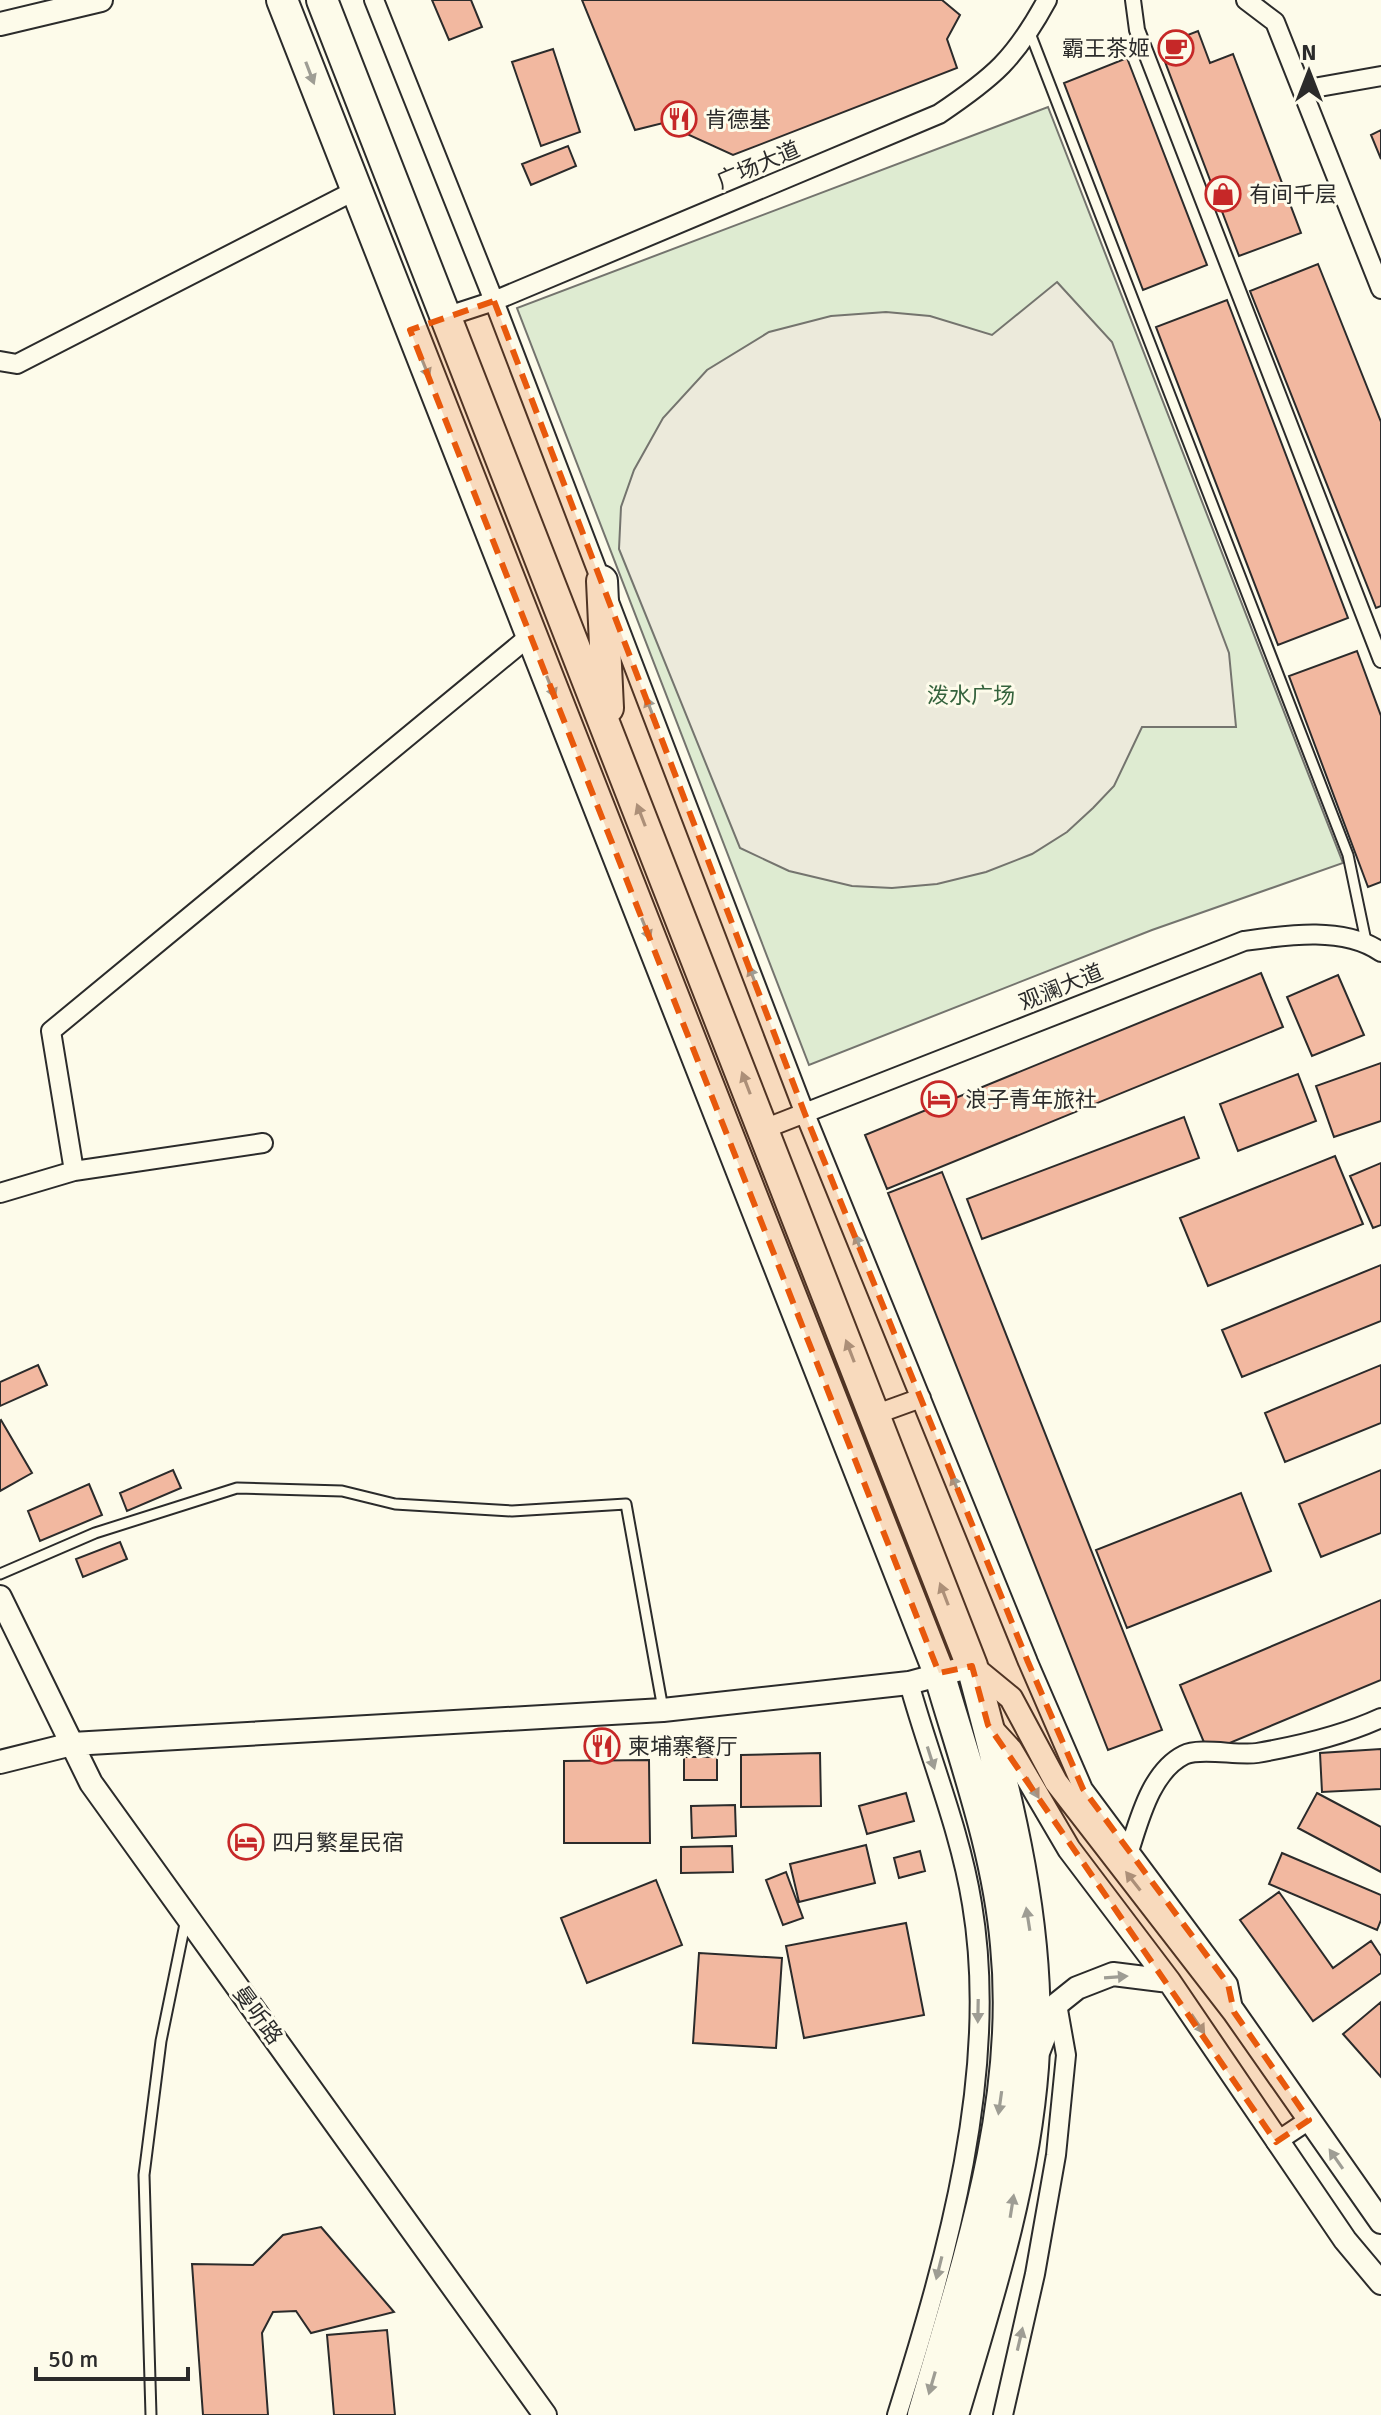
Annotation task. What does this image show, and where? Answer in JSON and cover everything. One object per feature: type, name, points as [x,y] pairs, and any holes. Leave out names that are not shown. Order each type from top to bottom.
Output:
[{"type":"highway","points":[[282,0],[939,1673],[986,1832],[1006,1945],[1004,2080],[976,2233],[923,2415]]},
{"type":"highway","points":[[322,0],[972,1666],[1007,1797],[1032,1942],[1033,2066],[1008,2233],[953,2415]]},
{"type":"highway","points":[[410,330],[445,317]]},
{"type":"highway","points":[[602,581],[609,734]]},
{"type":"street","points":[[0,24],[101,0]]},
{"type":"street","points":[[374,0],[494,301],[805,1114],[1083,1789],[1130,1848],[1228,1984],[1234,2012]]},
{"type":"street","name":"广场大道","points":[[445,317],[494,301],[939,114],[994,77],[1030,33],[1047,0]]},
{"type":"street","points":[[1133,0],[1137,30],[1381,660]]},
{"type":"street","points":[[1246,0],[1275,22],[1381,289]]},
{"type":"street","points":[[1302,90],[1381,76]]},
{"type":"street","points":[[0,361],[17,364],[356,190]]},
{"type":"street","points":[[74,1171],[51,1031],[531,635]]},
{"type":"street","name":"观澜大道","points":[[764,1129],[1244,941],[1298,934],[1374,946]]},
{"type":"street","points":[[0,1193],[74,1171],[263,1143]]},
{"type":"street","points":[[874,1415],[921,1398]]},
{"type":"street","name":"曼听路","points":[[0,1597],[91,1783],[545,2415]]},
{"type":"street","points":[[0,1762],[72,1744],[663,1710],[909,1683],[972,1666],[1011,1698],[1056,1782],[1234,2012],[1381,2222]]},
{"type":"street","points":[[897,2415],[922,2337],[962,2170],[978,2049],[979,1969],[972,1904],[957,1838],[909,1683]]},
{"type":"street","points":[[1130,1848],[1152,1791],[1171,1765],[1186,1753],[1255,1753],[1362,1727],[1381,1718]]},
{"type":"street","points":[[988,1725],[1011,1750],[1069,1849],[1169,1981],[1276,2142],[1345,2240],[1381,2283]]},
{"type":"street","points":[[1033,2066],[1057,2004],[1077,1988],[1113,1974],[1169,1981]]},
{"type":"street","points":[[1003,2415],[1035,2274],[1056,2155],[1066,2055],[1057,2004]]},
{"type":"street","points":[[1276,2142],[1309,2120]]},
{"type":"lane","points":[[1030,33],[1348,855],[1374,946]]},
{"type":"lane","points":[[0,1574],[95,1533],[237,1488],[342,1491],[395,1504],[512,1511],[626,1504],[663,1710]]},
{"type":"lane","points":[[151,2415],[144,2175],[161,2041],[187,1916]]},
{"type":"highlighted area","points":[[494,301],[805,1114],[1028,1662],[1083,1789],[1228,1984],[1234,2012],[1309,2120],[1276,2142],[988,1725],[972,1666],[939,1673],[410,330]]},
{"type":"green space","name":"泼水广场","points":[[1048,107],[1343,863],[1152,930],[809,1065],[517,308]]},
{"type":"shaded area","points":[[1057,282],[1112,342],[1229,653],[1236,727],[1142,727],[1114,786],[1067,832],[1032,854],[986,872],[937,884],[892,888],[852,886],[789,871],[740,848],[619,549],[621,507],[634,470],[663,418],[707,370],[769,332],[831,316],[886,312],[930,316],[992,335]]},
{"type":"building","points":[[432,0],[471,0],[482,27],[449,40]]},
{"type":"building","points":[[582,0],[942,0],[960,15],[947,39],[957,68],[733,155],[663,123],[635,130]]},
{"type":"building","points":[[1198,31],[1210,63],[1233,54],[1301,233],[1239,256],[1159,46]]},
{"type":"building","points":[[553,49],[580,132],[541,146],[512,62]]},
{"type":"building","points":[[1127,58],[1207,265],[1143,290],[1064,83]]},
{"type":"building","points":[[1381,130],[1381,159],[1371,135]]},
{"type":"building","points":[[568,146],[576,166],[531,185],[522,164]]},
{"type":"building","points":[[1318,264],[1381,422],[1381,606],[1376,608],[1250,291]]},
{"type":"building","points":[[1227,300],[1348,618],[1278,645],[1156,327]]},
{"type":"building","points":[[1357,651],[1381,716],[1381,882],[1368,887],[1289,676]]},
{"type":"building","points":[[1261,973],[1283,1027],[887,1189],[865,1135]]},
{"type":"building","points":[[1338,975],[1364,1035],[1312,1056],[1287,997]]},
{"type":"building","points":[[1381,1063],[1381,1121],[1334,1137],[1316,1086]]},
{"type":"building","points":[[1298,1074],[1316,1121],[1238,1151],[1220,1104]]},
{"type":"building","points":[[1184,1117],[1199,1158],[982,1239],[967,1199]]},
{"type":"building","points":[[1335,1156],[1363,1224],[1208,1286],[1180,1218]]},
{"type":"building","points":[[1381,1163],[1381,1225],[1373,1228],[1350,1176]]},
{"type":"building","points":[[942,1172],[1162,1730],[1108,1750],[888,1193]]},
{"type":"building","points":[[1381,1265],[1381,1321],[1242,1377],[1222,1330]]},
{"type":"building","points":[[38,1365],[47,1385],[0,1406],[0,1382]]},
{"type":"building","points":[[1381,1365],[1381,1423],[1285,1462],[1265,1413]]},
{"type":"building","points":[[0,1421],[32,1473],[0,1491]]},
{"type":"building","points":[[173,1470],[181,1488],[127,1511],[120,1493]]},
{"type":"building","points":[[1381,1470],[1381,1533],[1321,1557],[1299,1504]]},
{"type":"building","points":[[89,1484],[102,1515],[40,1541],[28,1511]]},
{"type":"building","points":[[1241,1493],[1271,1571],[1127,1628],[1096,1550]]},
{"type":"building","points":[[120,1542],[127,1559],[83,1577],[76,1559]]},
{"type":"building","points":[[1381,1600],[1381,1680],[1208,1752],[1180,1685]]},
{"type":"building","points":[[1381,1749],[1381,1789],[1322,1792],[1320,1753]]},
{"type":"building","points":[[820,1753],[821,1806],[741,1807],[741,1755]]},
{"type":"building","points":[[684,1757],[717,1757],[717,1780],[684,1780]]},
{"type":"building","points":[[649,1760],[650,1843],[564,1843],[564,1761]]},
{"type":"building","points":[[906,1793],[914,1821],[867,1834],[859,1806]]},
{"type":"building","points":[[1317,1793],[1381,1827],[1381,1872],[1298,1828]]},
{"type":"building","points":[[735,1805],[736,1836],[692,1838],[691,1806]]},
{"type":"building","points":[[866,1845],[875,1883],[799,1902],[790,1864]]},
{"type":"building","points":[[732,1846],[733,1872],[681,1873],[681,1847]]},
{"type":"building","points":[[920,1851],[925,1871],[899,1878],[894,1858]]},
{"type":"building","points":[[1282,1853],[1381,1895],[1381,1920],[1377,1930],[1269,1884]]},
{"type":"building","points":[[786,1872],[803,1918],[783,1925],[766,1880]]},
{"type":"building","points":[[656,1880],[682,1945],[587,1983],[561,1918]]},
{"type":"building","points":[[1279,1892],[1333,1968],[1371,1941],[1381,1956],[1381,1973],[1313,2021],[1240,1920]]},
{"type":"building","points":[[906,1923],[924,2015],[804,2038],[786,1946]]},
{"type":"building","points":[[699,1953],[782,1958],[776,2048],[693,2043]]},
{"type":"building","points":[[1381,2002],[1381,2077],[1343,2034]]},
{"type":"building","points":[[321,2227],[394,2312],[311,2333],[296,2311],[273,2312],[262,2333],[268,2415],[203,2415],[192,2264],[253,2265],[283,2235]]},
{"type":"building","points":[[387,2330],[395,2415],[334,2415],[327,2335]]},
{"type":"place","name":"霸王茶姬","points":[[1176,48]]},
{"type":"place","name":"肯德基","points":[[679,119]]},
{"type":"place","name":"有间千层","points":[[1223,194]]},
{"type":"place","name":"浪子青年旅社","points":[[939,1099]]},
{"type":"place","name":"柬埔寨餐厅","points":[[602,1746]]},
{"type":"place","name":"四月繁星民宿","points":[[246,1842]]}]
